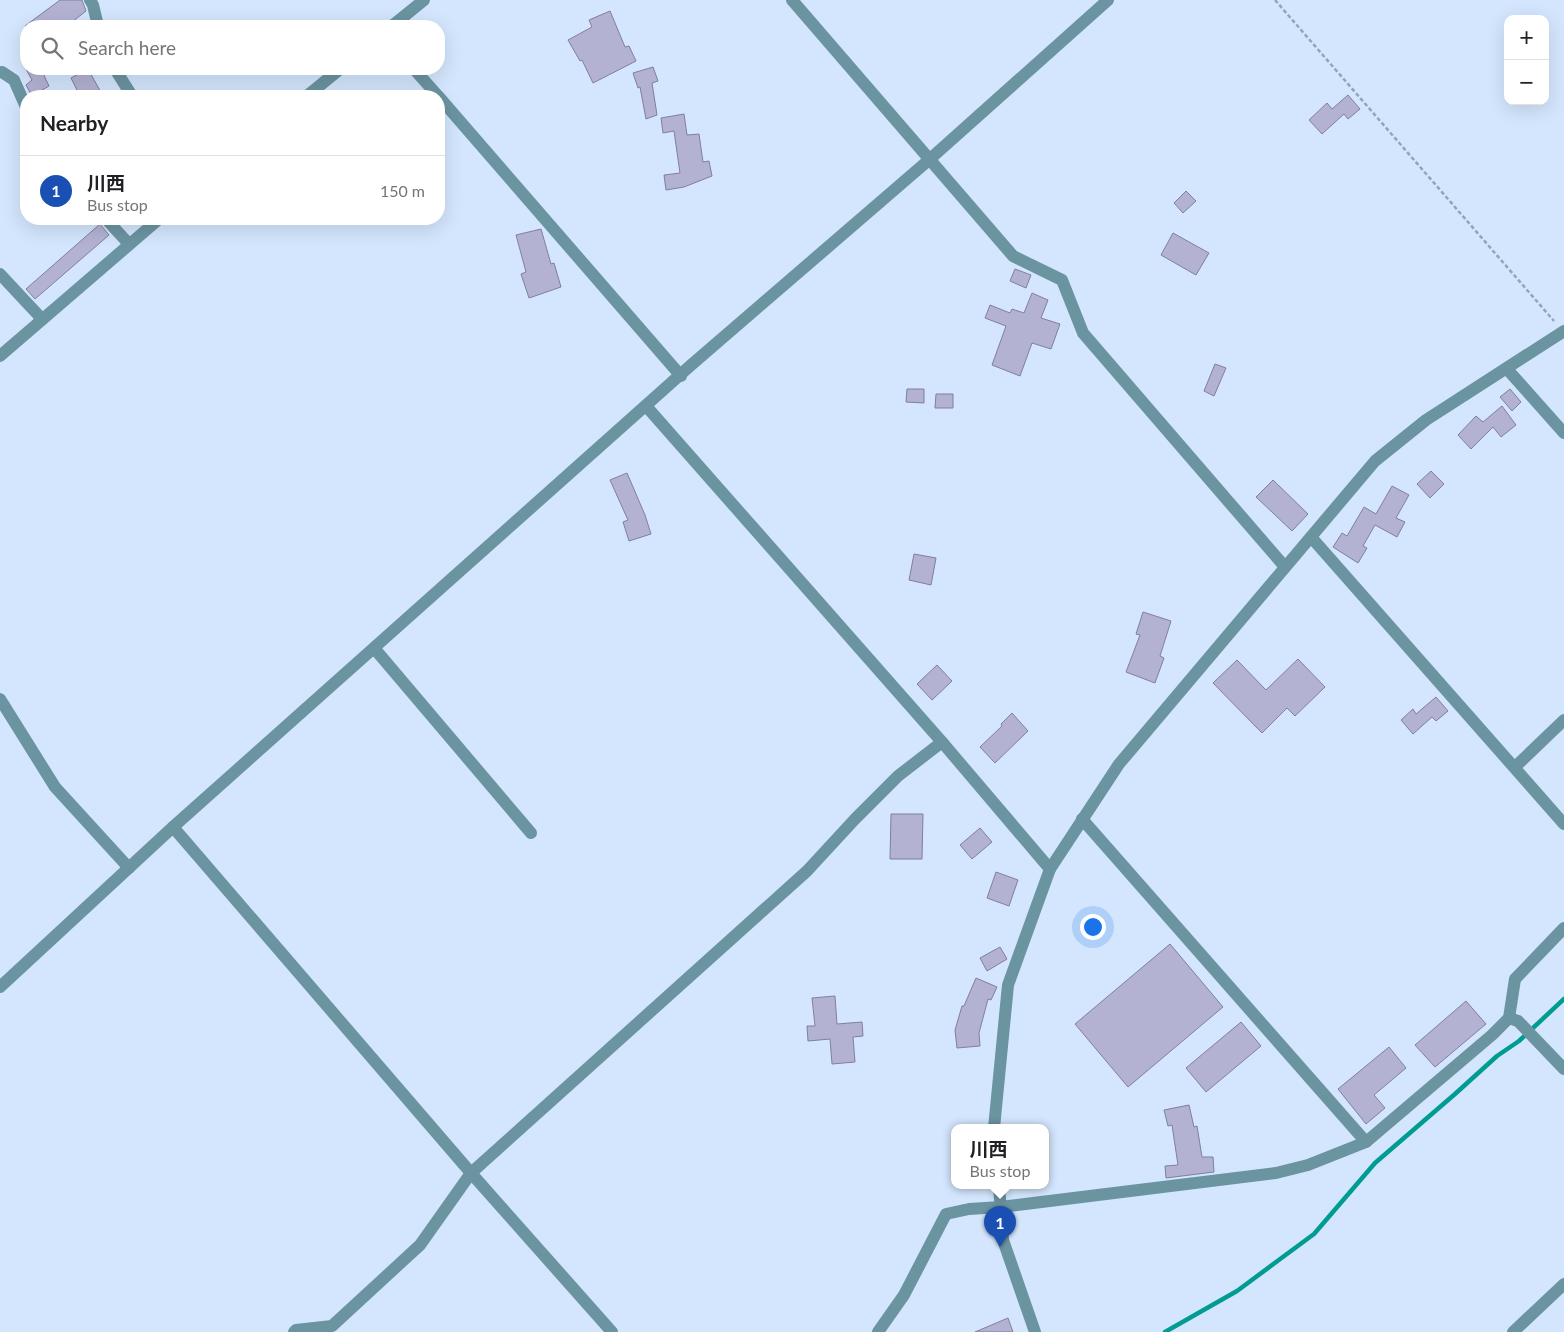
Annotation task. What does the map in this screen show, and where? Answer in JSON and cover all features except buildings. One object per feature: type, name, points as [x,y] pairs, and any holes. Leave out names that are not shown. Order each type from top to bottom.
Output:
[{"type":"street","points":[[90,0],[97,20]]},
{"type":"street","points":[[399,20],[424,0]]},
{"type":"street","points":[[792,0],[1013,256],[1062,280],[1083,333],[1285,567]]},
{"type":"street","points":[[0,987],[173,826],[646,406],[930,159],[1108,0]]},
{"type":"street","points":[[1,69],[14,80],[20,94]]},
{"type":"street","points":[[119,75],[128,90]]},
{"type":"street","points":[[314,90],[333,75]]},
{"type":"street","points":[[419,75],[432,90]]},
{"type":"street","points":[[445,105],[681,376]]},
{"type":"street","points":[[112,225],[129,244]]},
{"type":"street","points":[[0,356],[152,225]]},
{"type":"street","points":[[0,274],[42,319]]},
{"type":"street","points":[[994,1124],[1008,985],[1050,869],[1119,764],[1375,461],[1426,420],[1563,331]]},
{"type":"street","points":[[1507,369],[1564,433]]},
{"type":"street","points":[[646,406],[942,742],[1050,869]]},
{"type":"street","points":[[1311,537],[1564,824]]},
{"type":"street","points":[[374,648],[531,833]]},
{"type":"street","points":[[0,699],[55,788],[129,868]]},
{"type":"street","points":[[1515,767],[1564,720]]},
{"type":"street","points":[[294,1332],[296,1330],[332,1326],[420,1244],[471,1173],[807,871],[898,776],[942,742]]},
{"type":"street","points":[[1082,819],[1366,1142]]},
{"type":"street","points":[[173,826],[471,1173],[612,1332]]},
{"type":"street","points":[[878,1332],[904,1295],[946,1214],[969,1209],[1001,1207],[1276,1172],[1308,1165],[1366,1142],[1492,1035],[1509,1018],[1515,980],[1564,928]]},
{"type":"street","points":[[1509,1018],[1518,1021],[1564,1068]]},
{"type":"street","points":[[999,1189],[1003,1240],[1034,1332]]},
{"type":"street","points":[[1513,1332],[1564,1284]]},
{"type":"path","points":[[1274,0],[1563,331]]},
{"type":"waterway","points":[[1165,1332],[1237,1291],[1314,1234],[1375,1163],[1497,1056],[1519,1041],[1564,999]]},
{"type":"place","name":"川西","points":[[1000,1247]]}]
